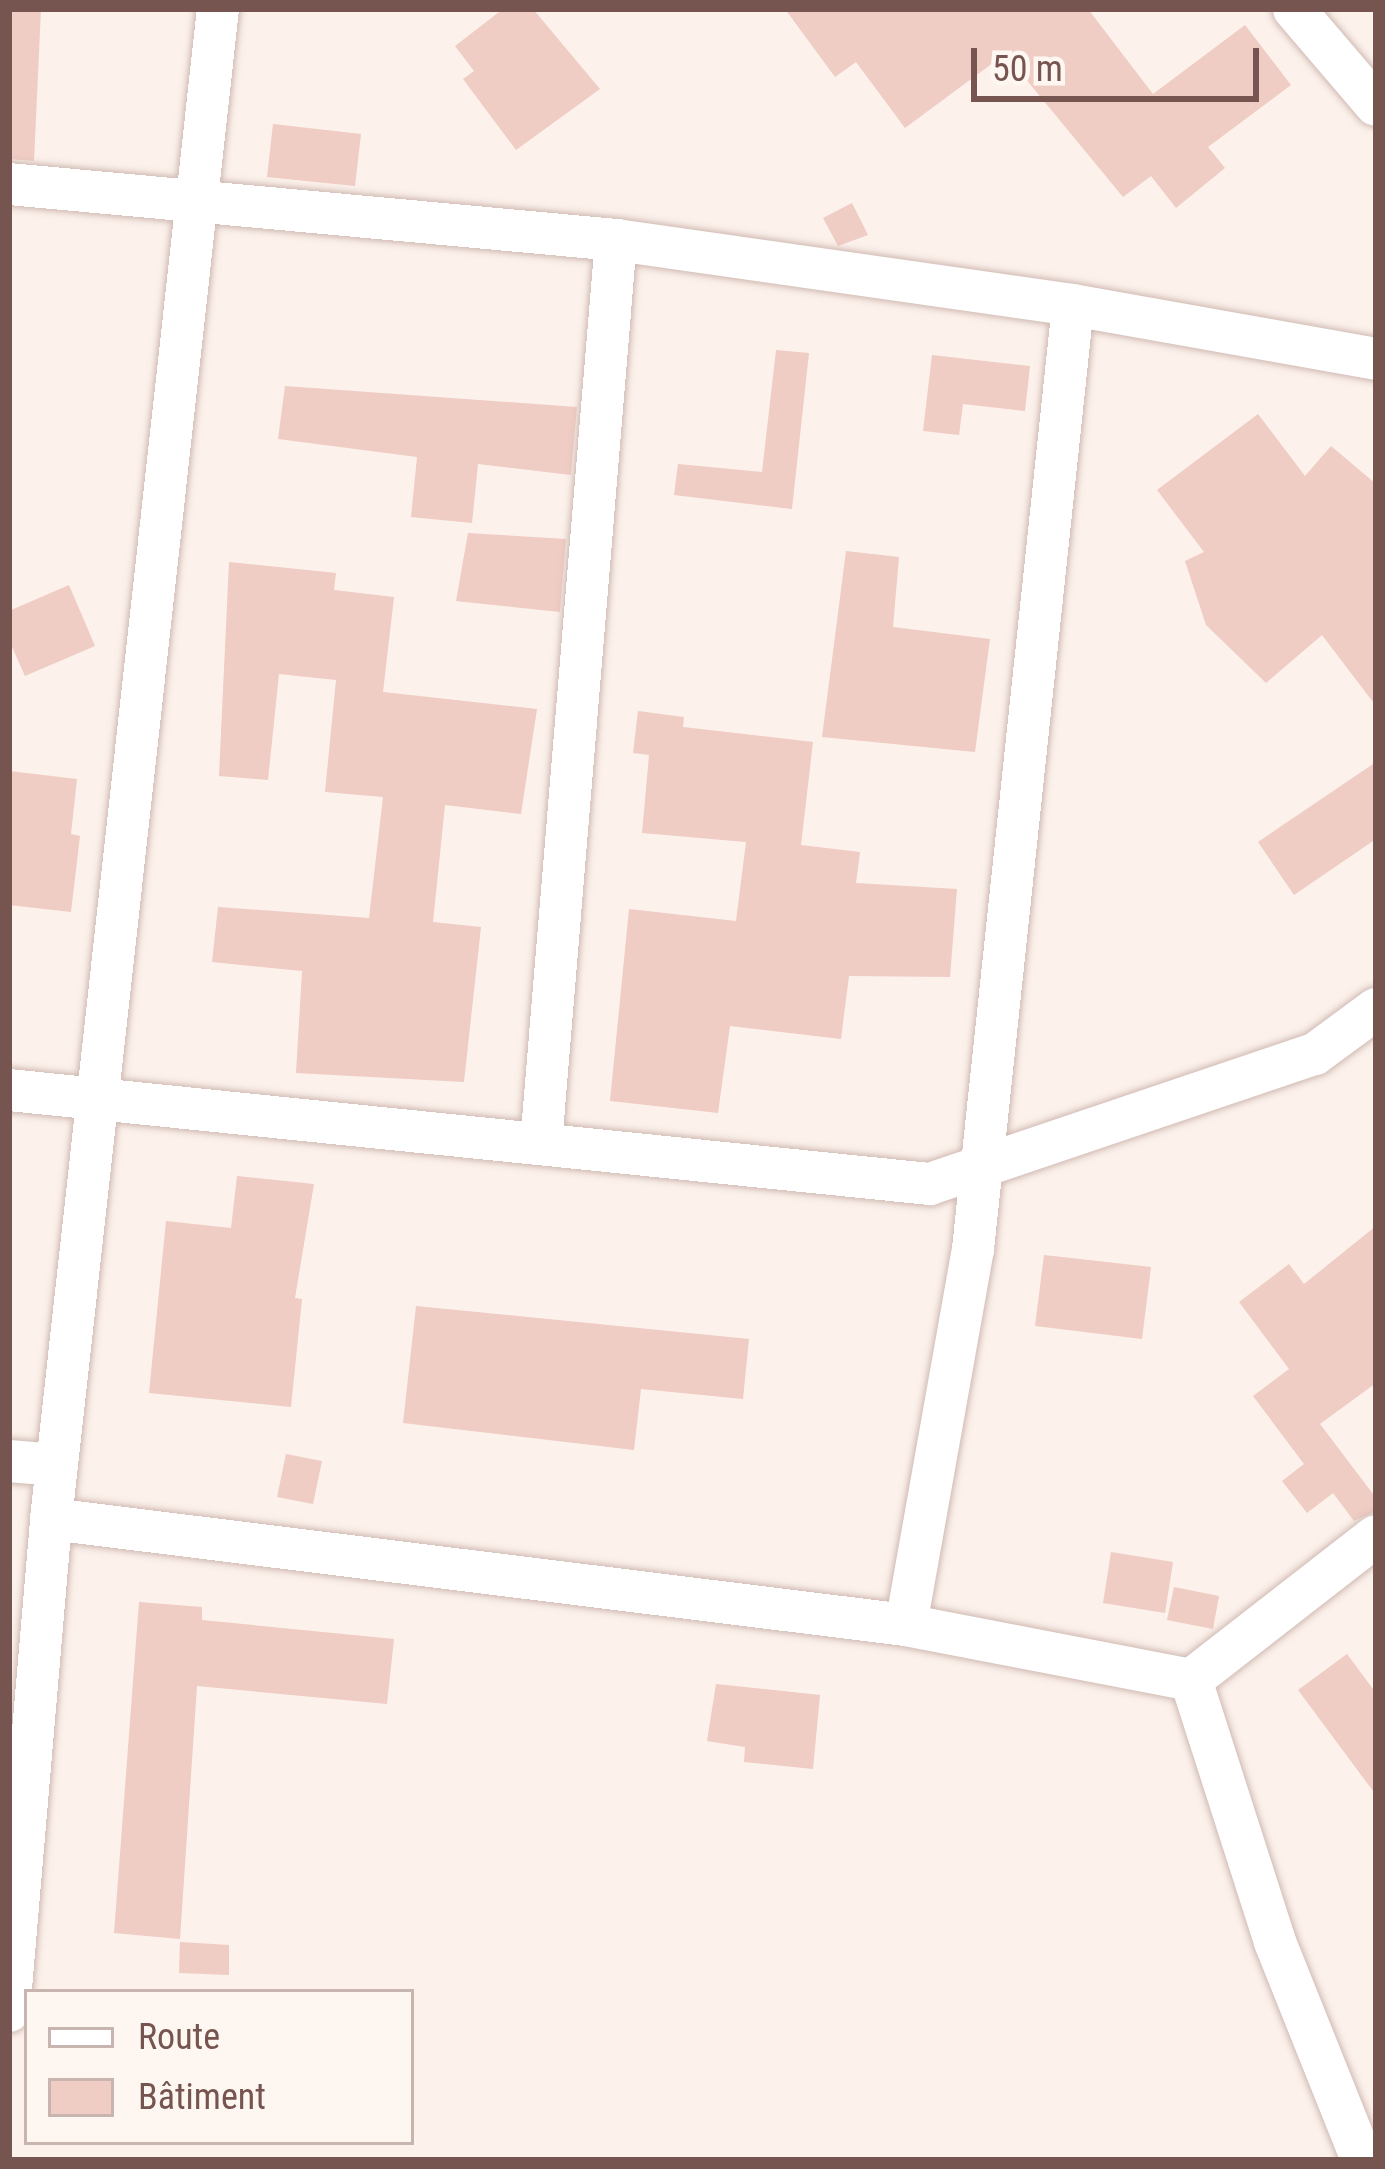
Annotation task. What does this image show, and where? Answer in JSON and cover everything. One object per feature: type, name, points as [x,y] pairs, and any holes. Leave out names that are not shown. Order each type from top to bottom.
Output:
[{"type":"street","points":[[9,2011],[51,1519],[102,1100],[218,9]]},
{"type":"street","points":[[1294,9],[1376,106]]},
{"type":"street","points":[[9,184],[616,240],[1073,305],[1376,359]]},
{"type":"street","points":[[542,1144],[616,240]]},
{"type":"street","points":[[906,1625],[982,1166],[1073,305]]},
{"type":"street","points":[[9,1090],[930,1184],[1315,1054],[1376,1009]]},
{"type":"street","points":[[9,1461],[57,1465]]},
{"type":"street","points":[[51,1519],[906,1625],[1191,1680],[1376,1536]]},
{"type":"street","points":[[1191,1680],[1275,1942],[1362,2160]]},
{"type":"building","points":[[9,9],[41,9],[34,161],[9,159]]},
{"type":"building","points":[[503,9],[533,9],[600,89],[516,150],[463,79],[474,71],[455,46]]},
{"type":"building","points":[[785,9],[1088,9],[1153,94],[1245,25],[1291,85],[1208,147],[1225,168],[1176,208],[1151,176],[1123,197],[1005,54],[905,128],[856,62],[835,77]]},
{"type":"building","points":[[273,124],[361,134],[355,186],[267,177]]},
{"type":"building","points":[[852,203],[868,235],[838,246],[823,218]]},
{"type":"building","points":[[776,350],[809,353],[792,509],[674,495],[678,464],[762,472]]},
{"type":"building","points":[[932,355],[1030,366],[1025,411],[963,404],[959,435],[923,431]]},
{"type":"building","points":[[285,386],[577,407],[571,475],[478,464],[472,523],[411,517],[417,457],[278,439]]},
{"type":"building","points":[[1258,414],[1305,476],[1331,446],[1376,484],[1376,706],[1322,635],[1266,683],[1206,625],[1185,561],[1204,552],[1157,490]]},
{"type":"building","points":[[468,533],[566,539],[560,612],[456,601]]},
{"type":"building","points":[[846,551],[899,557],[893,627],[990,639],[975,752],[822,737]]},
{"type":"building","points":[[229,562],[336,573],[334,590],[394,597],[383,692],[537,709],[521,814],[445,805],[433,922],[481,927],[464,1082],[296,1073],[302,971],[212,962],[218,907],[369,918],[383,797],[325,792],[336,680],[279,674],[268,780],[219,776]]},
{"type":"building","points":[[69,585],[95,646],[25,676],[9,640],[9,611]]},
{"type":"building","points":[[638,711],[684,717],[683,727],[813,742],[801,845],[860,852],[856,883],[957,889],[950,977],[849,976],[841,1039],[730,1026],[718,1113],[610,1101],[629,909],[736,921],[746,842],[642,833],[649,755],[633,753]]},
{"type":"building","points":[[1376,762],[1376,839],[1294,895],[1258,842]]},
{"type":"building","points":[[9,771],[77,779],[71,834],[80,836],[71,912],[9,905]]},
{"type":"building","points":[[237,1176],[314,1184],[295,1298],[302,1299],[291,1407],[149,1393],[166,1221],[231,1228]]},
{"type":"building","points":[[1376,1226],[1376,1383],[1320,1424],[1376,1498],[1376,1511],[1354,1521],[1333,1493],[1307,1513],[1282,1481],[1304,1464],[1253,1396],[1289,1369],[1239,1302],[1289,1264],[1304,1284]]},
{"type":"building","points":[[1044,1255],[1151,1267],[1142,1339],[1035,1326]]},
{"type":"building","points":[[416,1306],[749,1339],[743,1399],[641,1389],[634,1450],[403,1423]]},
{"type":"building","points":[[286,1454],[322,1461],[313,1504],[277,1497]]},
{"type":"building","points":[[1111,1552],[1173,1562],[1165,1613],[1103,1603]]},
{"type":"building","points":[[1174,1587],[1219,1596],[1213,1629],[1167,1620]]},
{"type":"building","points":[[139,1602],[202,1607],[202,1620],[394,1639],[387,1704],[197,1686],[180,1939],[114,1933]]},
{"type":"building","points":[[1347,1654],[1376,1693],[1376,1795],[1298,1690]]},
{"type":"building","points":[[716,1684],[820,1695],[813,1769],[744,1762],[745,1747],[707,1741]]},
{"type":"building","points":[[180,1942],[229,1945],[229,1975],[179,1973]]}]
